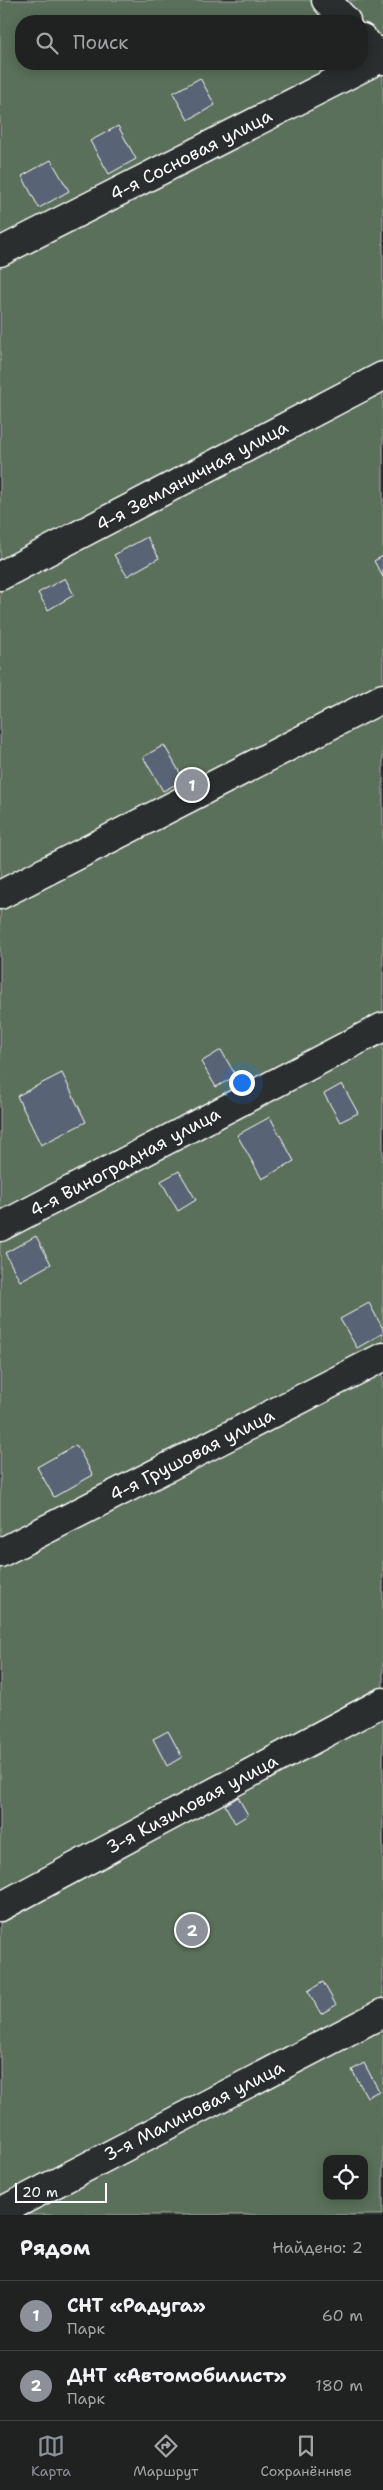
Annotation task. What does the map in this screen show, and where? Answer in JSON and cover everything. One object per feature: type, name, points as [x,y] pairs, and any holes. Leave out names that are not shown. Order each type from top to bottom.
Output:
[{"type":"street","points":[[326,0],[340,15]]},
{"type":"street","points":[[368,44],[382,59]]},
{"type":"street","name":"4-я Сосновая улица","points":[[368,66],[382,59]]},
{"type":"street","name":"4-я Сосновая улица","points":[[0,252],[360,70]]},
{"type":"street","name":"4-я Земляничная улица","points":[[0,576],[383,376]]},
{"type":"street","points":[[0,895],[383,698]]},
{"type":"street","name":"4-я Виноградная улица","points":[[0,1227],[383,1028]]},
{"type":"street","name":"4-я Грушовая улица","points":[[0,1553],[383,1357]]},
{"type":"street","name":"3-я Кизиловая улица","points":[[0,1907],[383,1702]]},
{"type":"street","name":"3-я Малиновая улица","points":[[4,2209],[383,2013]]},
{"type":"green space","points":[[0,0],[383,0],[383,2215],[0,2215]]},
{"type":"building","points":[[200,78],[215,105],[188,120],[173,93]]},
{"type":"building","points":[[118,126],[136,159],[109,174],[90,141]]},
{"type":"building","points":[[51,160],[69,191],[39,208],[22,176]]},
{"type":"building","points":[[147,537],[159,558],[127,576],[114,555]]},
{"type":"building","points":[[383,556],[383,577],[374,561]]},
{"type":"building","points":[[65,578],[74,595],[48,610],[38,593]]},
{"type":"building","points":[[164,745],[184,780],[163,791],[143,757]]},
{"type":"building","points":[[221,1050],[236,1076],[216,1087],[201,1062]]},
{"type":"building","points":[[62,1073],[86,1122],[41,1145],[17,1096]]},
{"type":"building","points":[[342,1084],[358,1113],[340,1122],[324,1094]]},
{"type":"building","points":[[270,1117],[294,1161],[262,1179],[237,1135]]},
{"type":"building","points":[[179,1171],[196,1200],[178,1211],[161,1181]]},
{"type":"building","points":[[36,1236],[51,1264],[20,1281],[5,1253]]},
{"type":"building","points":[[369,1303],[383,1329],[383,1333],[357,1348],[340,1319]]},
{"type":"building","points":[[76,1445],[93,1475],[54,1497],[37,1467]]},
{"type":"building","points":[[168,1731],[182,1757],[167,1766],[153,1739]]},
{"type":"building","points":[[238,1797],[248,1815],[235,1823],[225,1805]]},
{"type":"building","points":[[323,1982],[336,2005],[321,2014],[308,1991]]},
{"type":"building","points":[[364,2063],[379,2091],[367,2097],[352,2070]]},
{"type":"place","name":"СНТ «Радуга»","points":[[192,785]]},
{"type":"place","name":"ДНТ «Автомобилист»","points":[[192,1930]]}]
